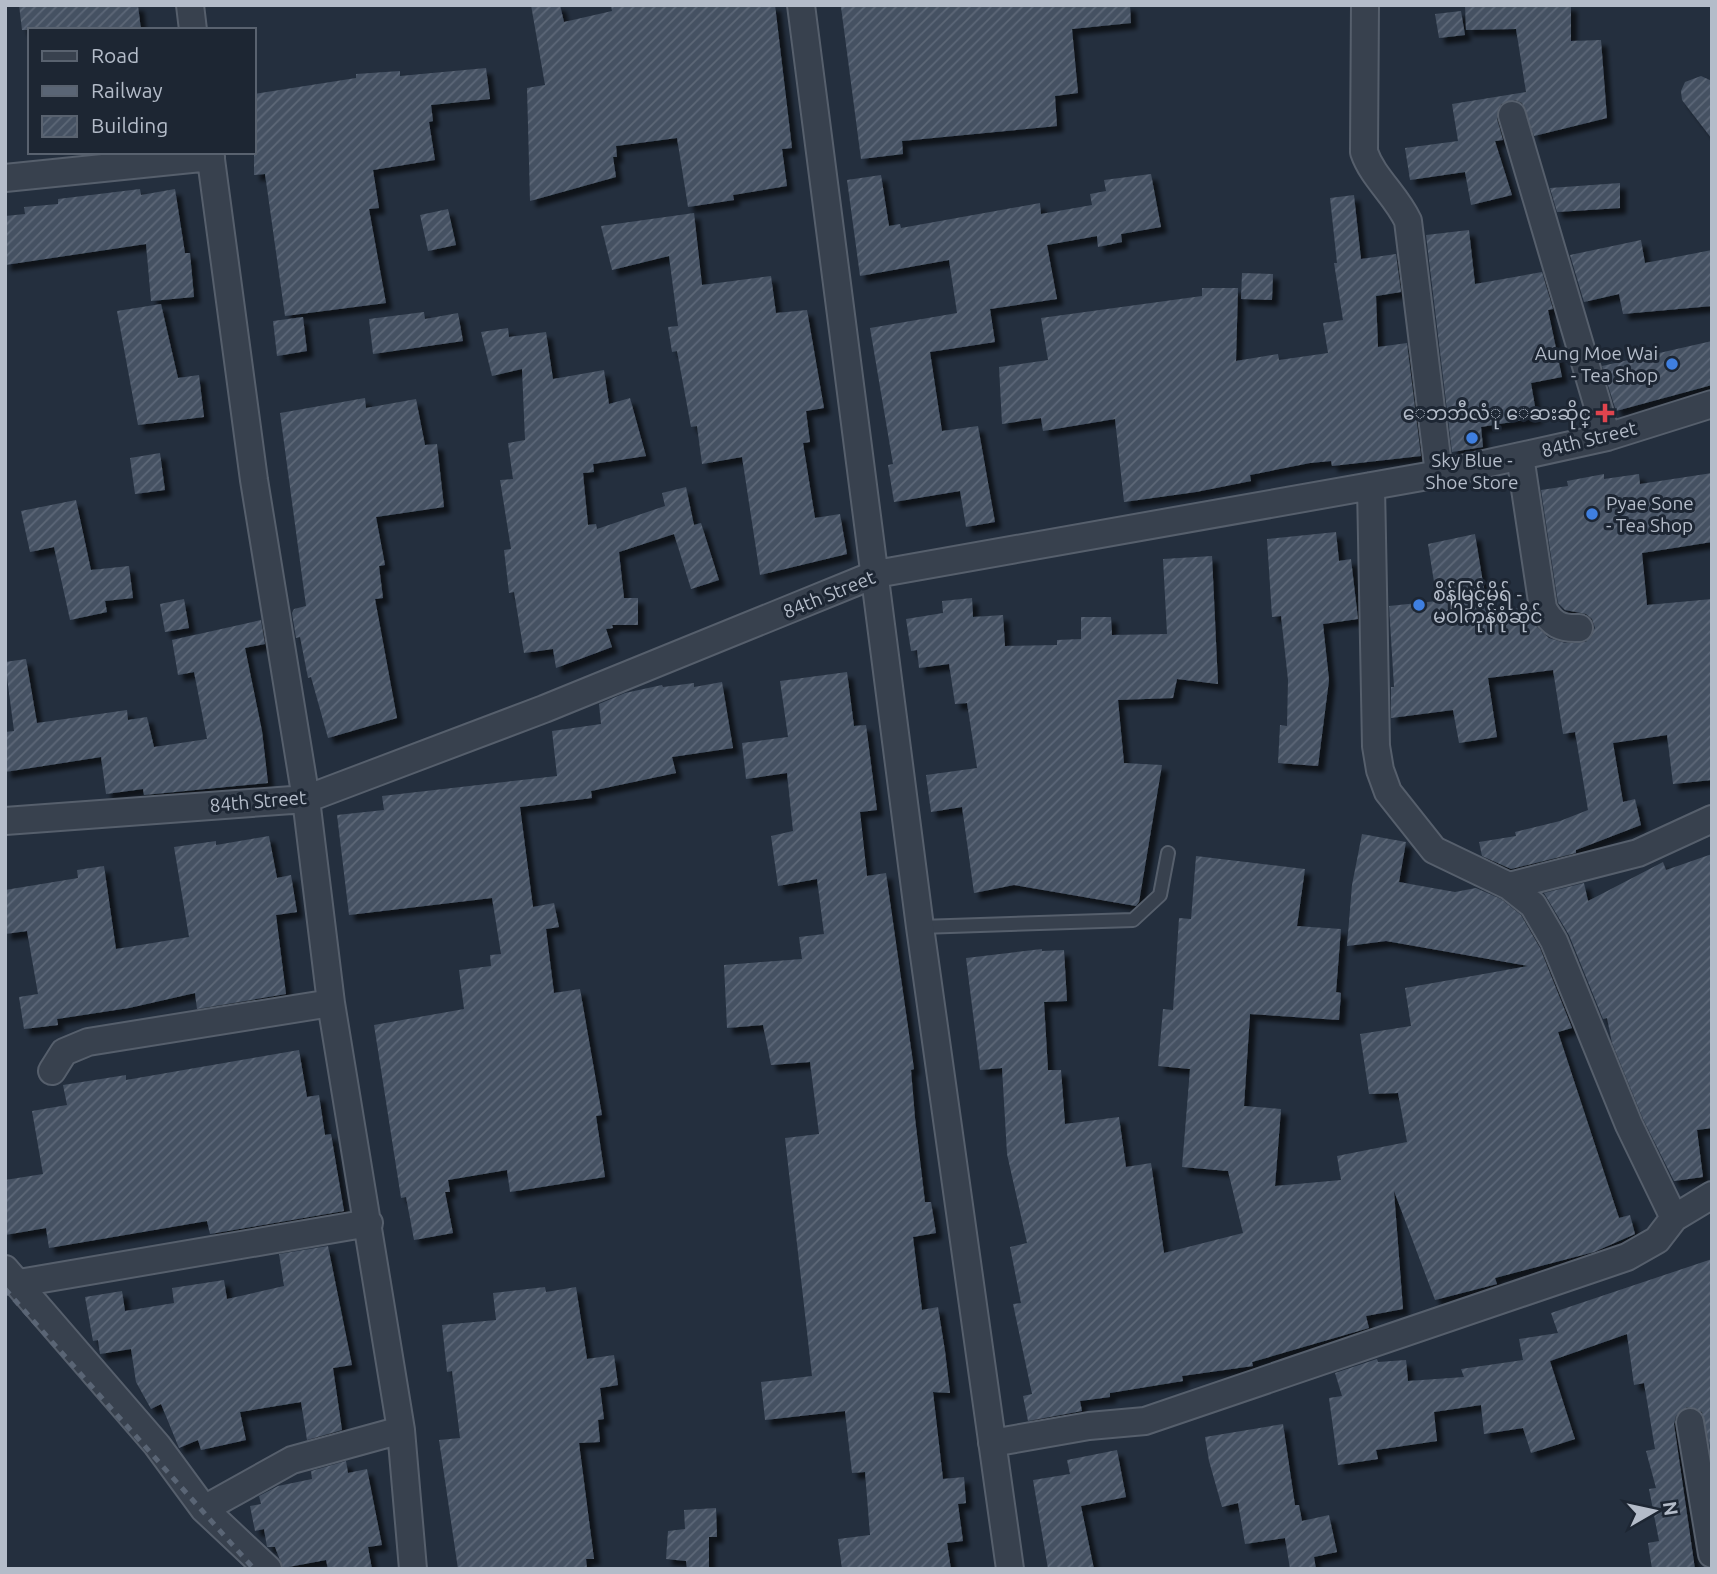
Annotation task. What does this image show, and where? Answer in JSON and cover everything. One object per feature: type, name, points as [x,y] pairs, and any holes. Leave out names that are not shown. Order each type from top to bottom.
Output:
[{"type":"street","points":[[190,5],[193,28]]},
{"type":"street","points":[[801,5],[920,927],[1010,1569]]},
{"type":"street","points":[[1365,5],[1364,152],[1370,169],[1398,200],[1408,220],[1439,474]]},
{"type":"street","points":[[1512,115],[1607,437]]},
{"type":"street","points":[[5,178],[210,155],[254,481],[306,799],[331,1003],[401,1430],[413,1569]]},
{"type":"street","name":"84th Street","points":[[5,821],[306,799],[544,709],[876,574],[1439,474],[1607,437],[1712,404]]},
{"type":"street","points":[[1520,456],[1543,608],[1550,621],[1565,628],[1578,628]]},
{"type":"street","points":[[1371,486],[1376,746],[1380,771],[1388,792],[1434,850],[1509,886],[1533,905],[1554,941],[1629,1125],[1674,1218]]},
{"type":"street","points":[[1509,886],[1638,853],[1712,819]]},
{"type":"street","points":[[52,1072],[64,1052],[88,1042],[331,1003]]},
{"type":"street","points":[[992,1443],[1089,1426],[1145,1421],[1627,1257],[1657,1241],[1674,1218],[1712,1195]]},
{"type":"street","points":[[12,1276],[369,1223]]},
{"type":"street","points":[[12,1276],[157,1445],[204,1509],[268,1569]]},
{"type":"street","points":[[1690,1422],[1712,1554]]},
{"type":"street","points":[[204,1509],[292,1460],[401,1430]]},
{"type":"lane","points":[[920,927],[1133,920],[1160,895],[1168,853]]},
{"type":"building","points":[[19,5],[138,5],[141,28],[28,28],[22,30]]},
{"type":"building","points":[[531,5],[560,5],[564,22],[612,11],[611,5],[775,5],[792,148],[782,149],[787,186],[733,195],[734,200],[688,207],[677,138],[616,146],[617,157],[613,157],[616,177],[530,201],[527,88],[545,85]]},
{"type":"building","points":[[1130,5],[1131,23],[1072,29],[1078,93],[1055,96],[1057,126],[902,141],[903,154],[861,159],[841,7]]},
{"type":"building","points":[[1465,5],[1571,5],[1571,41],[1601,40],[1607,118],[1534,136],[1522,103],[1515,100],[1501,104],[1497,119],[1503,140],[1495,141],[1512,195],[1471,205],[1465,172],[1410,180],[1405,148],[1458,141],[1452,104],[1526,92],[1516,29],[1466,30]]},
{"type":"building","points":[[1461,11],[1465,35],[1439,38],[1435,14]]},
{"type":"building","points":[[486,68],[490,99],[431,105],[433,121],[429,122],[435,160],[373,170],[379,208],[369,209],[386,303],[285,316],[265,174],[254,175],[256,94],[356,78],[356,74],[400,71],[400,76]]},
{"type":"building","points":[[1701,76],[1712,81],[1712,139],[1682,100],[1681,91],[1685,82]]},
{"type":"building","points":[[1151,174],[1161,227],[1121,234],[1122,242],[1098,247],[1097,236],[1047,245],[1057,299],[990,309],[995,342],[930,352],[942,431],[978,426],[995,522],[966,527],[960,491],[894,502],[888,465],[893,464],[870,328],[957,313],[949,260],[860,276],[847,180],[881,175],[889,226],[900,224],[901,228],[1040,203],[1041,214],[1092,205],[1090,194],[1106,191],[1104,180]]},
{"type":"building","points":[[1620,183],[1620,208],[1557,212],[1550,188]]},
{"type":"building","points":[[140,189],[141,195],[175,189],[185,253],[190,253],[194,297],[151,301],[146,244],[5,265],[5,216],[25,214],[24,207],[58,204],[58,199]]},
{"type":"building","points":[[1354,195],[1361,259],[1396,254],[1401,292],[1376,296],[1378,347],[1407,343],[1421,456],[1332,466],[1331,461],[1310,463],[1250,475],[1251,481],[1124,502],[1115,419],[1043,431],[1041,418],[1002,424],[999,367],[1048,360],[1041,318],[1202,296],[1202,288],[1238,288],[1236,361],[1278,354],[1279,360],[1328,353],[1323,323],[1343,320],[1334,263],[1337,263],[1330,198]]},
{"type":"building","points":[[448,209],[456,245],[428,251],[420,215]]},
{"type":"building","points":[[694,213],[702,285],[771,276],[776,313],[807,310],[824,408],[806,411],[810,442],[803,443],[815,518],[840,514],[847,554],[760,575],[742,457],[702,464],[697,426],[691,427],[677,351],[672,352],[668,327],[678,326],[669,256],[612,270],[601,226]]},
{"type":"building","points":[[1469,230],[1475,284],[1542,272],[1553,309],[1548,310],[1562,377],[1531,383],[1537,418],[1481,427],[1483,447],[1452,452],[1426,235]]},
{"type":"building","points":[[1641,240],[1645,263],[1712,250],[1712,306],[1623,314],[1619,294],[1584,302],[1570,255]]},
{"type":"building","points":[[1242,273],[1273,274],[1272,300],[1241,299]]},
{"type":"building","points":[[161,304],[178,378],[199,375],[204,417],[138,425],[117,311]]},
{"type":"building","points":[[424,312],[425,319],[458,313],[463,341],[373,354],[369,319]]},
{"type":"building","points":[[303,317],[307,351],[277,356],[273,321]]},
{"type":"building","points":[[508,328],[509,337],[546,332],[553,379],[604,370],[609,404],[630,398],[646,456],[593,464],[594,472],[583,473],[588,525],[596,524],[597,529],[665,506],[662,493],[686,487],[694,525],[701,523],[719,580],[691,589],[674,534],[619,552],[624,598],[638,598],[638,625],[612,625],[613,628],[606,629],[612,647],[556,668],[553,649],[524,653],[514,592],[509,593],[504,550],[511,549],[500,480],[513,479],[508,443],[525,440],[522,369],[492,376],[481,332]]},
{"type":"building","points":[[1712,341],[1712,385],[1616,411],[1602,366]]},
{"type":"building","points":[[365,398],[366,408],[416,399],[425,445],[437,444],[444,507],[376,517],[385,565],[379,566],[383,598],[375,599],[397,718],[328,738],[311,677],[308,678],[300,637],[296,638],[292,613],[294,609],[306,606],[280,413]]},
{"type":"building","points":[[160,453],[165,490],[135,494],[130,458]]},
{"type":"building","points":[[1712,473],[1712,542],[1642,553],[1647,605],[1712,599],[1712,780],[1673,784],[1667,735],[1613,743],[1623,802],[1635,799],[1641,825],[1576,850],[1576,853],[1511,869],[1482,856],[1479,842],[1516,836],[1515,832],[1560,821],[1588,810],[1575,732],[1563,734],[1553,670],[1488,678],[1497,737],[1459,743],[1453,710],[1391,718],[1391,687],[1394,687],[1389,606],[1437,601],[1428,544],[1475,534],[1488,613],[1527,607],[1533,623],[1549,638],[1565,643],[1586,642],[1595,628],[1592,619],[1586,614],[1565,610],[1558,603],[1541,490],[1568,486],[1567,481],[1604,474],[1604,479],[1639,474],[1640,484]]},
{"type":"building","points":[[76,500],[91,570],[129,566],[133,598],[105,601],[107,612],[70,620],[54,547],[30,552],[21,511]]},
{"type":"building","points":[[1336,532],[1339,561],[1351,559],[1358,619],[1323,624],[1329,680],[1318,766],[1278,763],[1280,725],[1287,726],[1288,680],[1281,616],[1272,617],[1267,539]]},
{"type":"building","points":[[1212,556],[1218,684],[1177,679],[1173,698],[1118,700],[1124,763],[1162,765],[1139,902],[1136,906],[1014,885],[974,893],[962,807],[931,812],[926,775],[977,768],[967,703],[955,704],[949,664],[919,668],[917,650],[911,651],[906,619],[943,613],[942,601],[972,598],[973,617],[1003,615],[1005,646],[1057,645],[1057,640],[1081,639],[1081,617],[1111,617],[1112,635],[1167,634],[1163,559]]},
{"type":"building","points":[[184,599],[189,628],[165,632],[160,604]]},
{"type":"building","points":[[261,620],[265,644],[245,648],[262,731],[268,783],[144,795],[143,789],[106,794],[101,757],[5,772],[5,732],[14,731],[5,662],[26,659],[37,723],[127,710],[128,720],[147,717],[154,747],[207,739],[194,672],[178,675],[172,640]]},
{"type":"building","points":[[847,672],[854,726],[866,725],[877,810],[860,812],[867,876],[886,873],[914,1069],[911,1070],[925,1202],[931,1202],[936,1233],[913,1237],[922,1310],[938,1307],[945,1351],[950,1393],[933,1392],[943,1479],[964,1477],[966,1503],[958,1504],[963,1541],[947,1543],[951,1569],[842,1569],[838,1539],[870,1535],[865,1472],[852,1473],[845,1411],[765,1420],[761,1382],[812,1376],[785,1138],[819,1134],[810,1062],[771,1065],[763,1025],[727,1028],[724,965],[802,959],[799,937],[824,934],[817,879],[778,886],[771,836],[793,831],[787,773],[746,779],[742,743],[788,737],[780,681]]},
{"type":"building","points":[[722,682],[733,748],[672,757],[676,773],[591,791],[592,798],[520,807],[533,907],[554,903],[559,927],[546,929],[554,993],[580,989],[602,1115],[596,1116],[605,1177],[510,1192],[507,1170],[448,1180],[450,1192],[445,1192],[453,1233],[414,1240],[406,1197],[401,1198],[374,1025],[464,1009],[459,970],[491,966],[490,955],[501,954],[492,898],[349,915],[337,815],[384,810],[382,796],[557,776],[552,731],[601,724],[599,704],[625,693],[662,685],[694,683],[694,687]]},
{"type":"building","points":[[1362,834],[1406,842],[1399,882],[1455,892],[1476,888],[1501,899],[1521,915],[1540,948],[1572,1028],[1558,1032],[1619,1218],[1630,1215],[1635,1234],[1594,1252],[1495,1278],[1497,1284],[1435,1300],[1394,1191],[1403,1309],[1366,1316],[1369,1328],[1252,1362],[1253,1366],[1182,1376],[1183,1381],[1110,1393],[1110,1397],[1080,1401],[1082,1411],[1028,1421],[1023,1396],[1032,1394],[1013,1304],[1021,1303],[1010,1247],[1027,1243],[1007,1154],[1002,1068],[980,1070],[966,958],[1042,949],[1064,950],[1067,1001],[1044,1002],[1048,1070],[1061,1070],[1065,1124],[1119,1117],[1126,1167],[1151,1163],[1164,1253],[1243,1233],[1228,1171],[1182,1167],[1190,1069],[1158,1066],[1163,1009],[1173,1010],[1179,918],[1191,919],[1196,856],[1305,869],[1297,926],[1341,929],[1336,992],[1341,993],[1339,1020],[1250,1014],[1244,1106],[1281,1109],[1275,1186],[1341,1180],[1337,1156],[1407,1142],[1398,1093],[1369,1094],[1360,1034],[1411,1026],[1405,988],[1528,966],[1386,941],[1347,946],[1352,885]]},
{"type":"building","points":[[269,836],[277,878],[291,875],[297,912],[276,915],[286,994],[197,1009],[195,993],[129,1008],[57,1019],[58,1025],[24,1029],[19,997],[38,994],[27,931],[5,934],[5,890],[78,878],[77,870],[104,866],[116,949],[189,937],[174,847],[216,841],[216,845]]},
{"type":"building","points":[[1712,854],[1712,1128],[1697,1130],[1703,1177],[1674,1181],[1643,1119],[1612,1043],[1607,1018],[1603,1019],[1569,935],[1544,893],[1584,883],[1588,901],[1663,862],[1666,870]]},
{"type":"building","points":[[299,1050],[307,1097],[319,1095],[325,1135],[331,1134],[344,1211],[210,1234],[207,1221],[49,1248],[46,1228],[5,1235],[5,1180],[43,1174],[32,1111],[67,1105],[63,1085],[126,1075],[126,1080]]},
{"type":"building","points":[[328,1246],[352,1365],[333,1368],[342,1430],[307,1440],[301,1402],[240,1412],[246,1440],[201,1450],[198,1440],[179,1448],[161,1404],[151,1409],[136,1382],[131,1349],[100,1354],[98,1340],[93,1341],[85,1297],[122,1291],[125,1311],[174,1303],[172,1288],[224,1280],[227,1299],[284,1286],[279,1254]]},
{"type":"building","points":[[1712,1259],[1712,1457],[1702,1412],[1687,1407],[1676,1416],[1674,1424],[1695,1569],[1652,1569],[1648,1543],[1659,1541],[1649,1489],[1656,1488],[1646,1451],[1655,1449],[1644,1383],[1634,1385],[1627,1334],[1550,1361],[1575,1439],[1531,1453],[1523,1428],[1484,1434],[1481,1405],[1434,1412],[1437,1441],[1376,1450],[1378,1459],[1338,1465],[1329,1398],[1342,1396],[1335,1373],[1377,1359],[1378,1362],[1406,1360],[1408,1381],[1464,1377],[1461,1369],[1523,1360],[1519,1339],[1558,1333],[1551,1313]]},
{"type":"building","points":[[545,1287],[546,1292],[576,1287],[587,1359],[614,1355],[618,1385],[600,1388],[604,1419],[598,1420],[600,1442],[579,1443],[594,1559],[586,1559],[587,1569],[458,1569],[439,1440],[460,1438],[452,1371],[447,1372],[442,1325],[496,1320],[493,1293]]},
{"type":"building","points":[[1283,1424],[1295,1505],[1299,1505],[1302,1521],[1329,1515],[1337,1552],[1314,1557],[1316,1569],[1290,1569],[1285,1538],[1245,1544],[1238,1503],[1222,1507],[1209,1461],[1205,1437]]},
{"type":"building","points":[[1117,1450],[1126,1497],[1081,1506],[1094,1569],[1048,1569],[1033,1480],[1070,1474],[1067,1460]]},
{"type":"building","points":[[346,1461],[348,1473],[367,1469],[382,1545],[368,1547],[372,1569],[328,1569],[326,1560],[283,1568],[275,1547],[267,1547],[264,1529],[255,1531],[250,1506],[261,1504],[259,1496],[278,1486],[312,1479],[311,1471]]},
{"type":"building","points":[[716,1508],[717,1537],[709,1537],[709,1569],[687,1569],[686,1561],[666,1559],[668,1531],[685,1529],[684,1510]]},
{"type":"railway","points":[[5,1289],[254,1569]]},
{"type":"place","name":"Aung Moe Wai - Tea Shop","points":[[1672,364]]},
{"type":"place","name":"ေဘဘီလံု ေဆးဆိုင္","points":[[1605,413]]},
{"type":"place","name":"Sky Blue - Shoe Store","points":[[1472,438]]},
{"type":"place","name":"Pyae Sone - Tea Shop","points":[[1592,514]]},
{"type":"place","name":"စိန်မြင့်မိုရ် - မဝါကုန်စုံဆိုင်","points":[[1419,605]]}]
